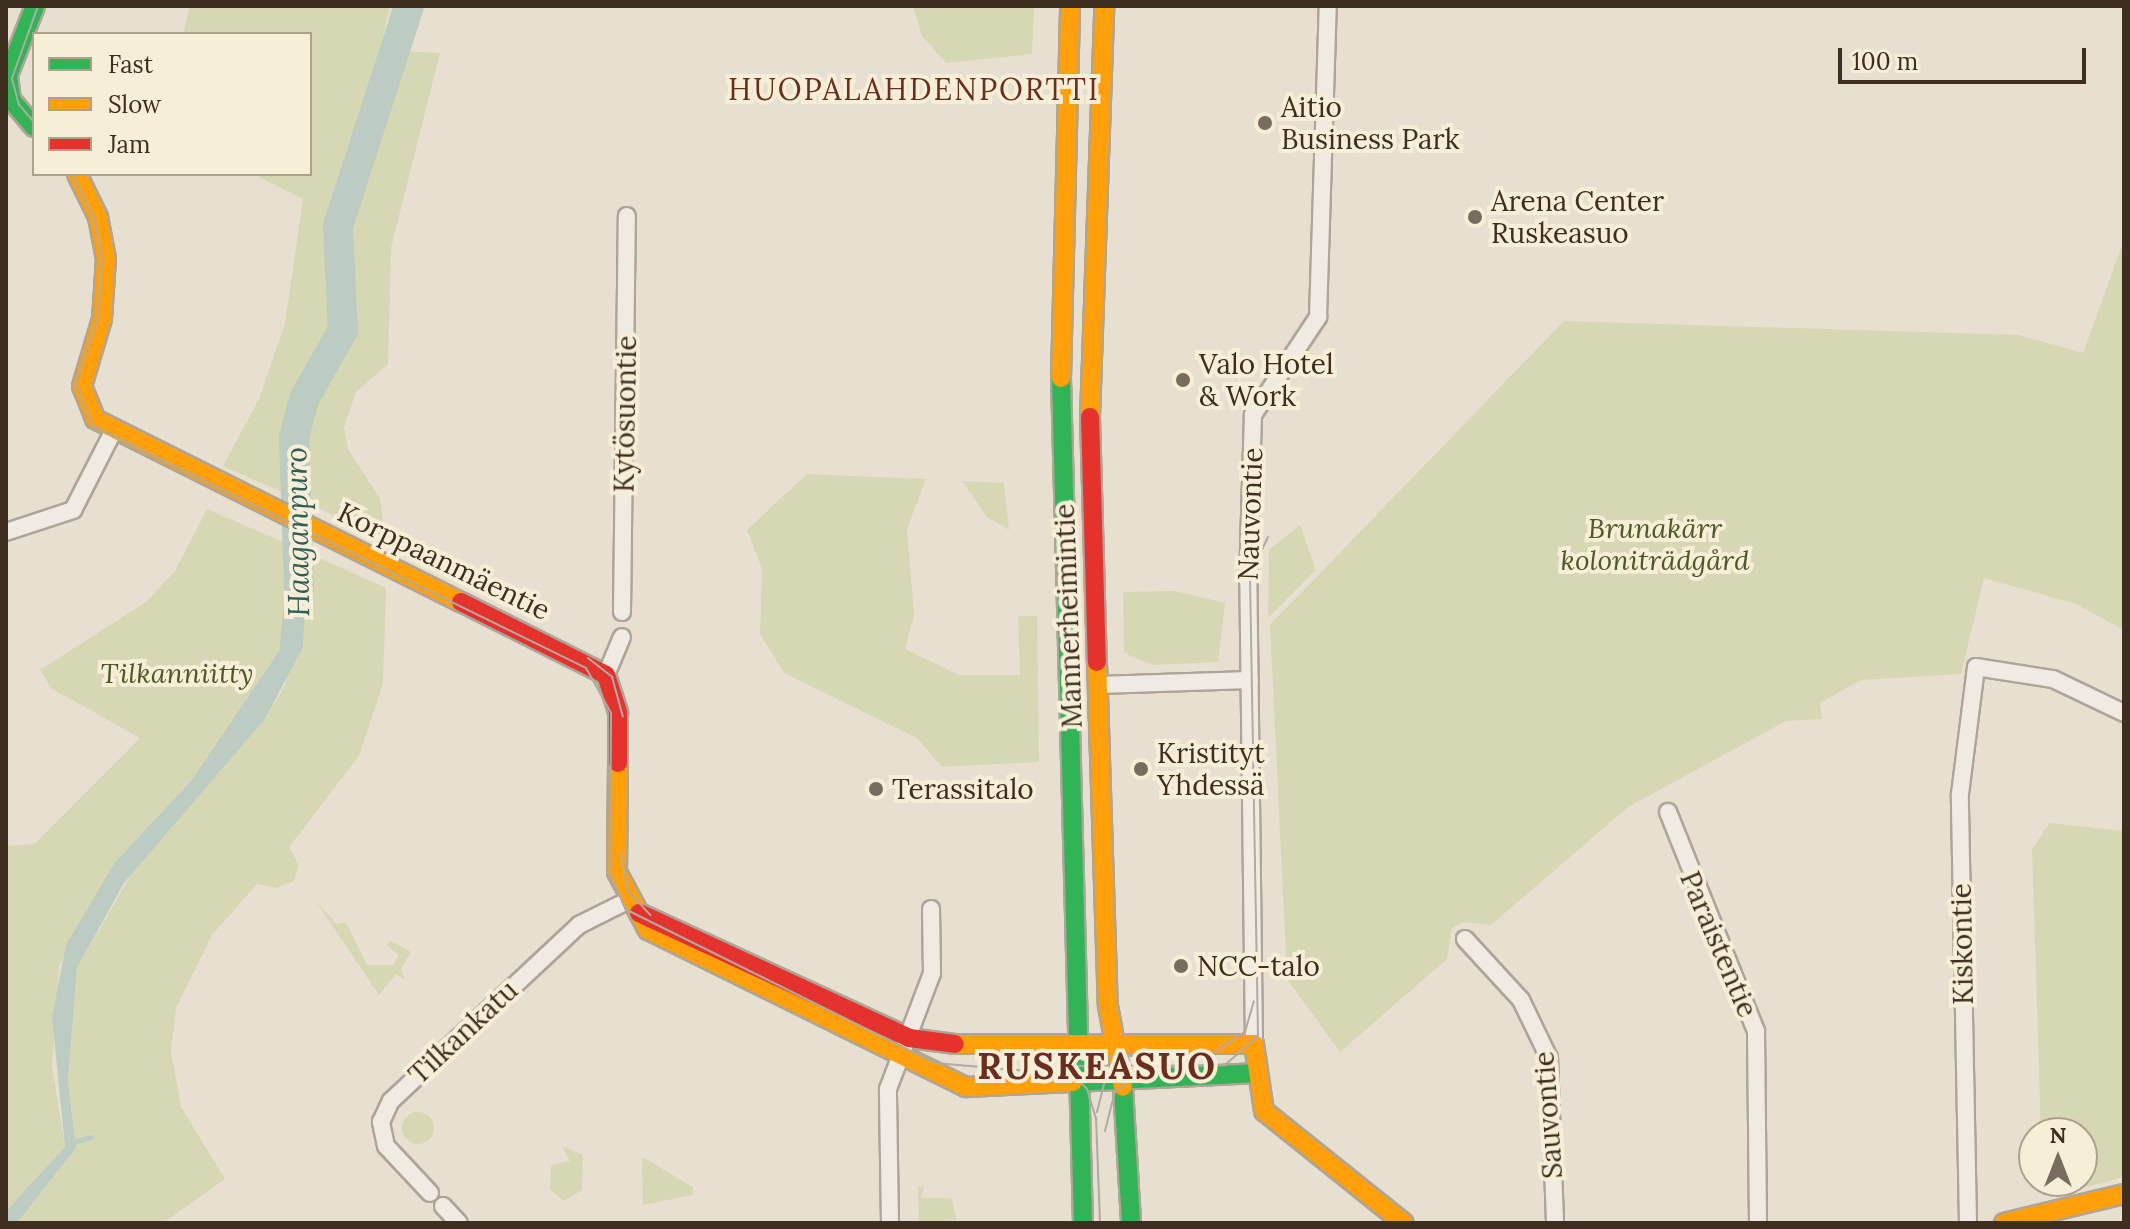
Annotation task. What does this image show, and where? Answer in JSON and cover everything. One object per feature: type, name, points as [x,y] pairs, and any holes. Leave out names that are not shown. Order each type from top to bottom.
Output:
[{"type":"street","points":[[32,124],[7,90],[35,6]]},
{"type":"street","name":"Mannerheimintie","points":[[1070,6],[1060,437],[1083,1223]]},
{"type":"street","name":"Mannerheimintie","points":[[1104,6],[1089,423],[1113,1043],[1121,1080],[1131,1223]]},
{"type":"street","name":"Nauvontie","points":[[1254,1044],[1250,680],[1253,415],[1318,317],[1328,6]]},
{"type":"street","name":"Korppaanmäentie","points":[[78,176],[98,217],[106,273],[83,398],[113,432],[606,675]]},
{"type":"street","name":"Kytösuontie","points":[[622,612],[627,216]]},
{"type":"street","points":[[6,532],[73,510],[113,432]]},
{"type":"street","points":[[622,637],[606,675],[617,703],[617,866],[633,907],[648,930],[905,1046],[966,1087],[1080,1087],[1121,1080],[1255,1073]]},
{"type":"street","name":"Kiskontie","points":[[1968,1223],[1960,794],[1976,667],[2053,679],[2124,713]]},
{"type":"street","points":[[1099,685],[1250,680]]},
{"type":"street","name":"Paraistentie","points":[[1668,812],[1756,1031],[1758,1223]]},
{"type":"street","name":"Tilkankatu","points":[[430,1193],[386,1146],[381,1122],[391,1101],[579,925],[633,907]]},
{"type":"street","points":[[890,1223],[886,1106],[932,973],[931,909]]},
{"type":"street","name":"Sauvontie","points":[[1465,939],[1521,1000],[1549,1058],[1555,1223]]},
{"type":"street","points":[[905,1046],[1254,1044],[1255,1073],[1264,1111],[1404,1223]]},
{"type":"street","points":[[2004,1223],[2124,1194]]},
{"type":"street","points":[[443,1206],[459,1223]]},
{"type":"green space","points":[[190,6],[390,6],[380,50],[440,53],[391,248],[388,364],[356,392],[344,427],[348,449],[380,499],[385,538],[223,466],[259,399],[285,324],[303,199],[257,176],[312,176],[312,32],[184,32]]},
{"type":"green space","points":[[913,6],[1034,6],[1032,54],[946,63],[922,36]]},
{"type":"green space","name":"Brunakärr koloniträdgård","points":[[2124,240],[2124,630],[2076,604],[1984,578],[1961,674],[1861,680],[1820,703],[1822,719],[1786,721],[1628,807],[1491,925],[1463,922],[1452,928],[1447,959],[1340,1052],[1287,979],[1270,625],[1564,321],[2019,335],[2083,353]]},
{"type":"green space","points":[[807,474],[926,479],[907,529],[914,615],[905,649],[959,675],[1020,675],[1018,616],[1037,616],[1039,762],[942,767],[917,738],[784,673],[760,634],[762,569],[747,530]]},
{"type":"green space","points":[[962,481],[1004,483],[1009,530],[987,517]]},
{"type":"green space","name":"Tilkanniitty","points":[[207,509],[290,545],[279,651],[191,781],[115,862],[59,966],[52,1066],[65,1147],[6,1213],[6,846],[35,844],[140,738],[51,688],[40,670],[146,602],[175,571]]},
{"type":"green space","points":[[1300,525],[1316,570],[1268,618],[1269,550]]},
{"type":"green space","points":[[308,553],[386,588],[383,684],[359,756],[289,847],[299,865],[294,881],[276,888],[257,884],[212,935],[176,1008],[171,1051],[181,1107],[225,1179],[163,1223],[17,1223],[76,1148],[68,1080],[77,968],[133,871],[265,719],[285,685],[310,584]]},
{"type":"green space","points":[[1175,591],[1225,603],[1218,662],[1152,665],[1124,653],[1123,592]]},
{"type":"green space","points":[[2050,823],[2124,831],[2124,1177],[2098,1184],[2098,1117],[2040,1117],[2032,849]]},
{"type":"green space","points":[[315,900],[336,924],[346,922],[367,965],[393,965],[399,955],[387,945],[391,941],[411,952],[401,969],[405,980],[396,974],[379,995]]},
{"type":"green space","points":[[418,1112],[429,1117],[434,1128],[429,1139],[418,1144],[407,1139],[402,1128],[407,1117]]},
{"type":"green space","points":[[561,1145],[583,1155],[582,1190],[564,1201],[550,1189],[551,1165],[570,1161]]},
{"type":"green space","points":[[642,1157],[693,1187],[693,1195],[643,1205]]},
{"type":"green space","points":[[924,1186],[921,1198],[951,1198],[957,1220],[919,1223],[918,1187]]},
{"type":"shaded area","points":[[290,545],[308,553],[303,647],[265,719],[124,883],[77,968],[68,1080],[76,1148],[17,1223],[6,1223],[8,1209],[65,1147],[52,1017],[66,945],[115,862],[191,781],[279,651]]},
{"type":"waterway","name":"Haaganpuro","points":[[299,589],[294,437],[304,399],[343,330],[338,226],[409,6]]},
{"type":"waterway","points":[[70,1143],[91,1137]]},
{"type":"tram line","points":[[32,120],[19,105],[12,78],[38,6]]},
{"type":"tram line","points":[[73,176],[94,218],[102,258],[98,318],[76,383],[93,426],[586,668],[611,713],[610,873],[625,909],[935,1063],[1073,1075],[1087,1089],[1096,1118],[1100,1223]]},
{"type":"tram line","points":[[1059,1066],[1225,1065],[1258,1036],[1250,575],[1268,537]]},
{"type":"tram line","points":[[588,658],[612,677],[623,717]]},
{"type":"tram line","points":[[621,853],[628,891],[650,915]]},
{"type":"tram line","points":[[1089,1057],[1212,1054],[1245,1032],[1254,1001]]},
{"type":"tram line","points":[[1097,1112],[1104,1083],[1121,1065]]},
{"type":"tram line","points":[[1105,1131],[1115,1091],[1143,1072]]},
{"type":"traffic: fast","points":[[32,125],[11,100],[8,75],[35,6]]},
{"type":"traffic: fast","points":[[1061,378],[1083,1223]]},
{"type":"traffic: fast","points":[[1073,1082],[1255,1073]]},
{"type":"traffic: fast","points":[[1123,1087],[1131,1223]]},
{"type":"traffic: slow","points":[[1061,378],[1070,6]]},
{"type":"traffic: slow","points":[[1090,417],[1104,6]]},
{"type":"traffic: slow","points":[[78,176],[98,217],[106,259],[102,319],[82,386],[95,419],[461,602]]},
{"type":"traffic: slow","points":[[1097,662],[1108,1006],[1123,1087]]},
{"type":"traffic: slow","points":[[618,763],[617,872],[648,930],[966,1087],[1073,1082]]},
{"type":"traffic: slow","points":[[955,1044],[1254,1044],[1264,1111],[1404,1223]]},
{"type":"traffic: slow","points":[[2004,1223],[2124,1194]]},
{"type":"traffic: jam","points":[[1090,417],[1097,662]]},
{"type":"traffic: jam","points":[[461,602],[606,675],[618,713],[618,763]]},
{"type":"traffic: jam","points":[[639,913],[909,1038],[955,1044]]},
{"type":"place","name":"Aitio Business Park","points":[[1265,123]]},
{"type":"place","name":"Arena Center Ruskeasuo","points":[[1475,217]]},
{"type":"place","name":"Valo Hotel & Work","points":[[1183,380]]},
{"type":"place","name":"Kristityt Yhdessä","points":[[1141,769]]},
{"type":"place","name":"Terassitalo","points":[[876,789]]},
{"type":"place","name":"NCC-talo","points":[[1181,966]]},
{"type":"district","name":"HUOPALAHDENPORTTI","points":[[914,89]]},
{"type":"district","name":"RUSKEASUO","points":[[1097,1067]]}]
